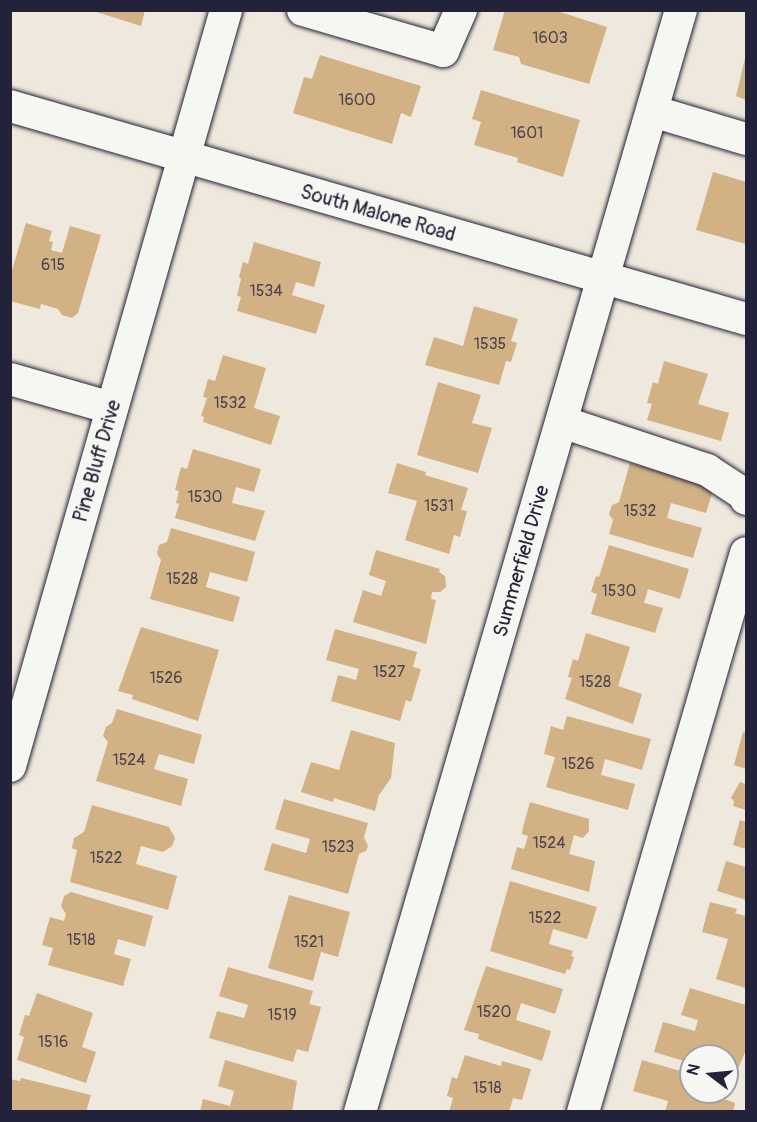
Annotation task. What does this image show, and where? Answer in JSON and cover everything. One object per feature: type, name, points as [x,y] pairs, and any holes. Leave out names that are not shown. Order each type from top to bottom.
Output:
[{"type":"street","name":"Pine Bluff Drive","points":[[10,766],[226,10]]},
{"type":"street","points":[[303,10],[443,51],[461,10]]},
{"type":"street","name":"Summerfield Drive","points":[[360,1112],[681,10]]},
{"type":"street","name":"South Malone Road","points":[[10,106],[747,319]]},
{"type":"street","points":[[652,111],[747,139]]},
{"type":"street","points":[[10,379],[112,408]]},
{"type":"street","points":[[562,422],[707,470],[745,495],[747,499]]},
{"type":"street","points":[[584,1112],[747,553]]},
{"type":"building","points":[[90,10],[145,10],[141,26]]},
{"type":"building","points":[[505,10],[554,10],[607,27],[589,84],[521,64],[519,57],[493,50]]},
{"type":"building","points":[[746,54],[746,100],[736,96]]},
{"type":"building","points":[[320,55],[421,86],[411,117],[401,113],[392,144],[293,113],[304,77],[312,79]]},
{"type":"building","points":[[481,90],[580,120],[563,177],[517,162],[518,158],[474,145],[481,122],[472,119]]},
{"type":"building","points":[[713,172],[746,182],[746,244],[696,230]]},
{"type":"building","points":[[26,223],[52,231],[49,241],[53,242],[51,250],[62,253],[70,226],[101,235],[78,313],[72,318],[62,315],[58,309],[41,304],[40,309],[10,301],[10,277]]},
{"type":"building","points":[[254,242],[321,262],[314,287],[296,282],[292,295],[325,305],[316,334],[237,311],[241,297],[237,296],[241,279],[239,277],[243,262],[248,264]]},
{"type":"building","points":[[474,306],[518,319],[511,341],[517,343],[511,362],[506,361],[499,385],[425,365],[434,337],[463,346]]},
{"type":"building","points":[[223,355],[266,368],[254,408],[280,416],[271,445],[203,422],[204,417],[201,416],[207,398],[203,397],[208,379],[215,381]]},
{"type":"building","points":[[664,361],[708,374],[698,404],[729,413],[721,441],[647,420],[652,404],[647,403],[653,382],[658,384]]},
{"type":"building","points":[[438,382],[481,395],[472,423],[492,428],[478,473],[417,455]]},
{"type":"building","points":[[193,449],[261,469],[254,492],[236,487],[232,503],[265,511],[255,541],[175,518],[179,504],[176,503],[179,491],[175,490],[181,467],[187,469]]},
{"type":"building","points":[[397,463],[426,472],[425,475],[468,488],[461,510],[467,511],[460,537],[454,535],[449,554],[405,540],[417,501],[388,493]]},
{"type":"building","points":[[630,463],[714,487],[706,513],[671,503],[667,518],[702,528],[693,558],[609,534],[613,520],[609,514],[612,505],[619,502]]},
{"type":"building","points":[[171,528],[255,552],[247,582],[210,572],[206,587],[240,597],[233,622],[150,599],[161,560],[157,554],[159,545],[167,542]]},
{"type":"building","points":[[609,545],[689,569],[680,599],[648,589],[644,603],[663,608],[655,633],[591,614],[597,594],[591,592],[596,576],[599,577]]},
{"type":"building","points":[[376,550],[440,569],[439,572],[445,576],[446,587],[440,592],[432,592],[431,599],[436,600],[426,644],[353,622],[363,590],[381,596],[386,581],[369,575]]},
{"type":"building","points":[[141,627],[219,650],[198,721],[132,699],[133,695],[118,691]]},
{"type":"building","points":[[335,629],[417,652],[413,667],[421,669],[411,702],[406,700],[400,721],[331,701],[338,675],[356,680],[359,669],[326,660]]},
{"type":"building","points":[[586,633],[630,647],[618,686],[642,694],[633,724],[565,699],[572,678],[568,677],[573,659],[578,661]]},
{"type":"building","points":[[117,709],[202,735],[194,764],[159,754],[154,769],[188,779],[181,806],[96,781],[108,742],[103,736],[106,727],[112,723]]},
{"type":"building","points":[[567,716],[651,739],[642,770],[605,759],[601,775],[635,784],[628,810],[546,787],[555,757],[544,754],[551,726],[563,730]]},
{"type":"building","points":[[351,730],[395,743],[391,778],[379,795],[375,811],[334,798],[333,802],[301,792],[311,762],[339,770]]},
{"type":"building","points":[[743,732],[746,733],[746,769],[734,765]]},
{"type":"building","points":[[740,782],[746,784],[746,810],[733,806],[734,801],[731,798]]},
{"type":"building","points":[[284,799],[368,823],[364,837],[368,846],[366,851],[359,854],[348,894],[264,870],[272,843],[306,853],[310,839],[275,829]]},
{"type":"building","points":[[530,802],[589,819],[589,831],[583,838],[574,835],[569,854],[595,861],[589,892],[511,869],[517,847],[524,849],[528,836],[522,834]]},
{"type":"building","points":[[92,805],[169,827],[175,838],[172,846],[163,852],[141,846],[136,864],[177,876],[168,910],[70,882],[77,850],[72,848],[74,838],[84,832]]},
{"type":"building","points":[[740,820],[746,822],[746,849],[733,845]]},
{"type":"building","points":[[726,861],[746,867],[746,900],[717,891]]},
{"type":"building","points":[[510,881],[597,907],[587,939],[553,929],[549,944],[573,951],[571,956],[574,957],[570,970],[567,969],[565,974],[490,951]]},
{"type":"building","points":[[71,892],[153,916],[145,947],[118,939],[114,954],[131,959],[123,986],[48,965],[53,948],[42,945],[50,917],[64,921],[66,914],[61,906],[64,896]]},
{"type":"building","points":[[289,895],[350,912],[338,957],[321,952],[313,981],[268,968]]},
{"type":"building","points":[[710,902],[737,909],[735,913],[746,916],[746,988],[716,979],[728,939],[702,932]]},
{"type":"building","points":[[486,966],[563,989],[555,1014],[521,1003],[516,1020],[551,1031],[542,1061],[478,1039],[479,1034],[464,1030]]},
{"type":"building","points":[[228,967],[313,991],[309,1004],[321,1007],[308,1052],[297,1049],[293,1062],[209,1038],[217,1011],[244,1018],[248,1005],[219,996]]},
{"type":"building","points":[[690,988],[746,1005],[746,1050],[739,1067],[739,1044],[679,1044],[679,1059],[654,1052],[663,1022],[695,1031],[698,1020],[681,1015]]},
{"type":"building","points":[[37,993],[93,1013],[82,1047],[96,1052],[86,1083],[17,1060],[24,1037],[19,1035],[25,1015],[29,1016]]},
{"type":"building","points":[[465,1055],[501,1066],[502,1061],[531,1069],[522,1100],[513,1098],[509,1112],[449,1112],[453,1098],[447,1096],[452,1077],[457,1079]]},
{"type":"building","points":[[225,1060],[297,1081],[292,1112],[200,1112],[203,1099],[230,1106],[234,1091],[218,1086]]},
{"type":"building","points":[[642,1060],[679,1071],[679,1104],[735,1104],[733,1112],[665,1112],[668,1101],[633,1091]]},
{"type":"building","points":[[21,1078],[91,1095],[86,1112],[10,1112],[10,1079],[20,1081]]}]
